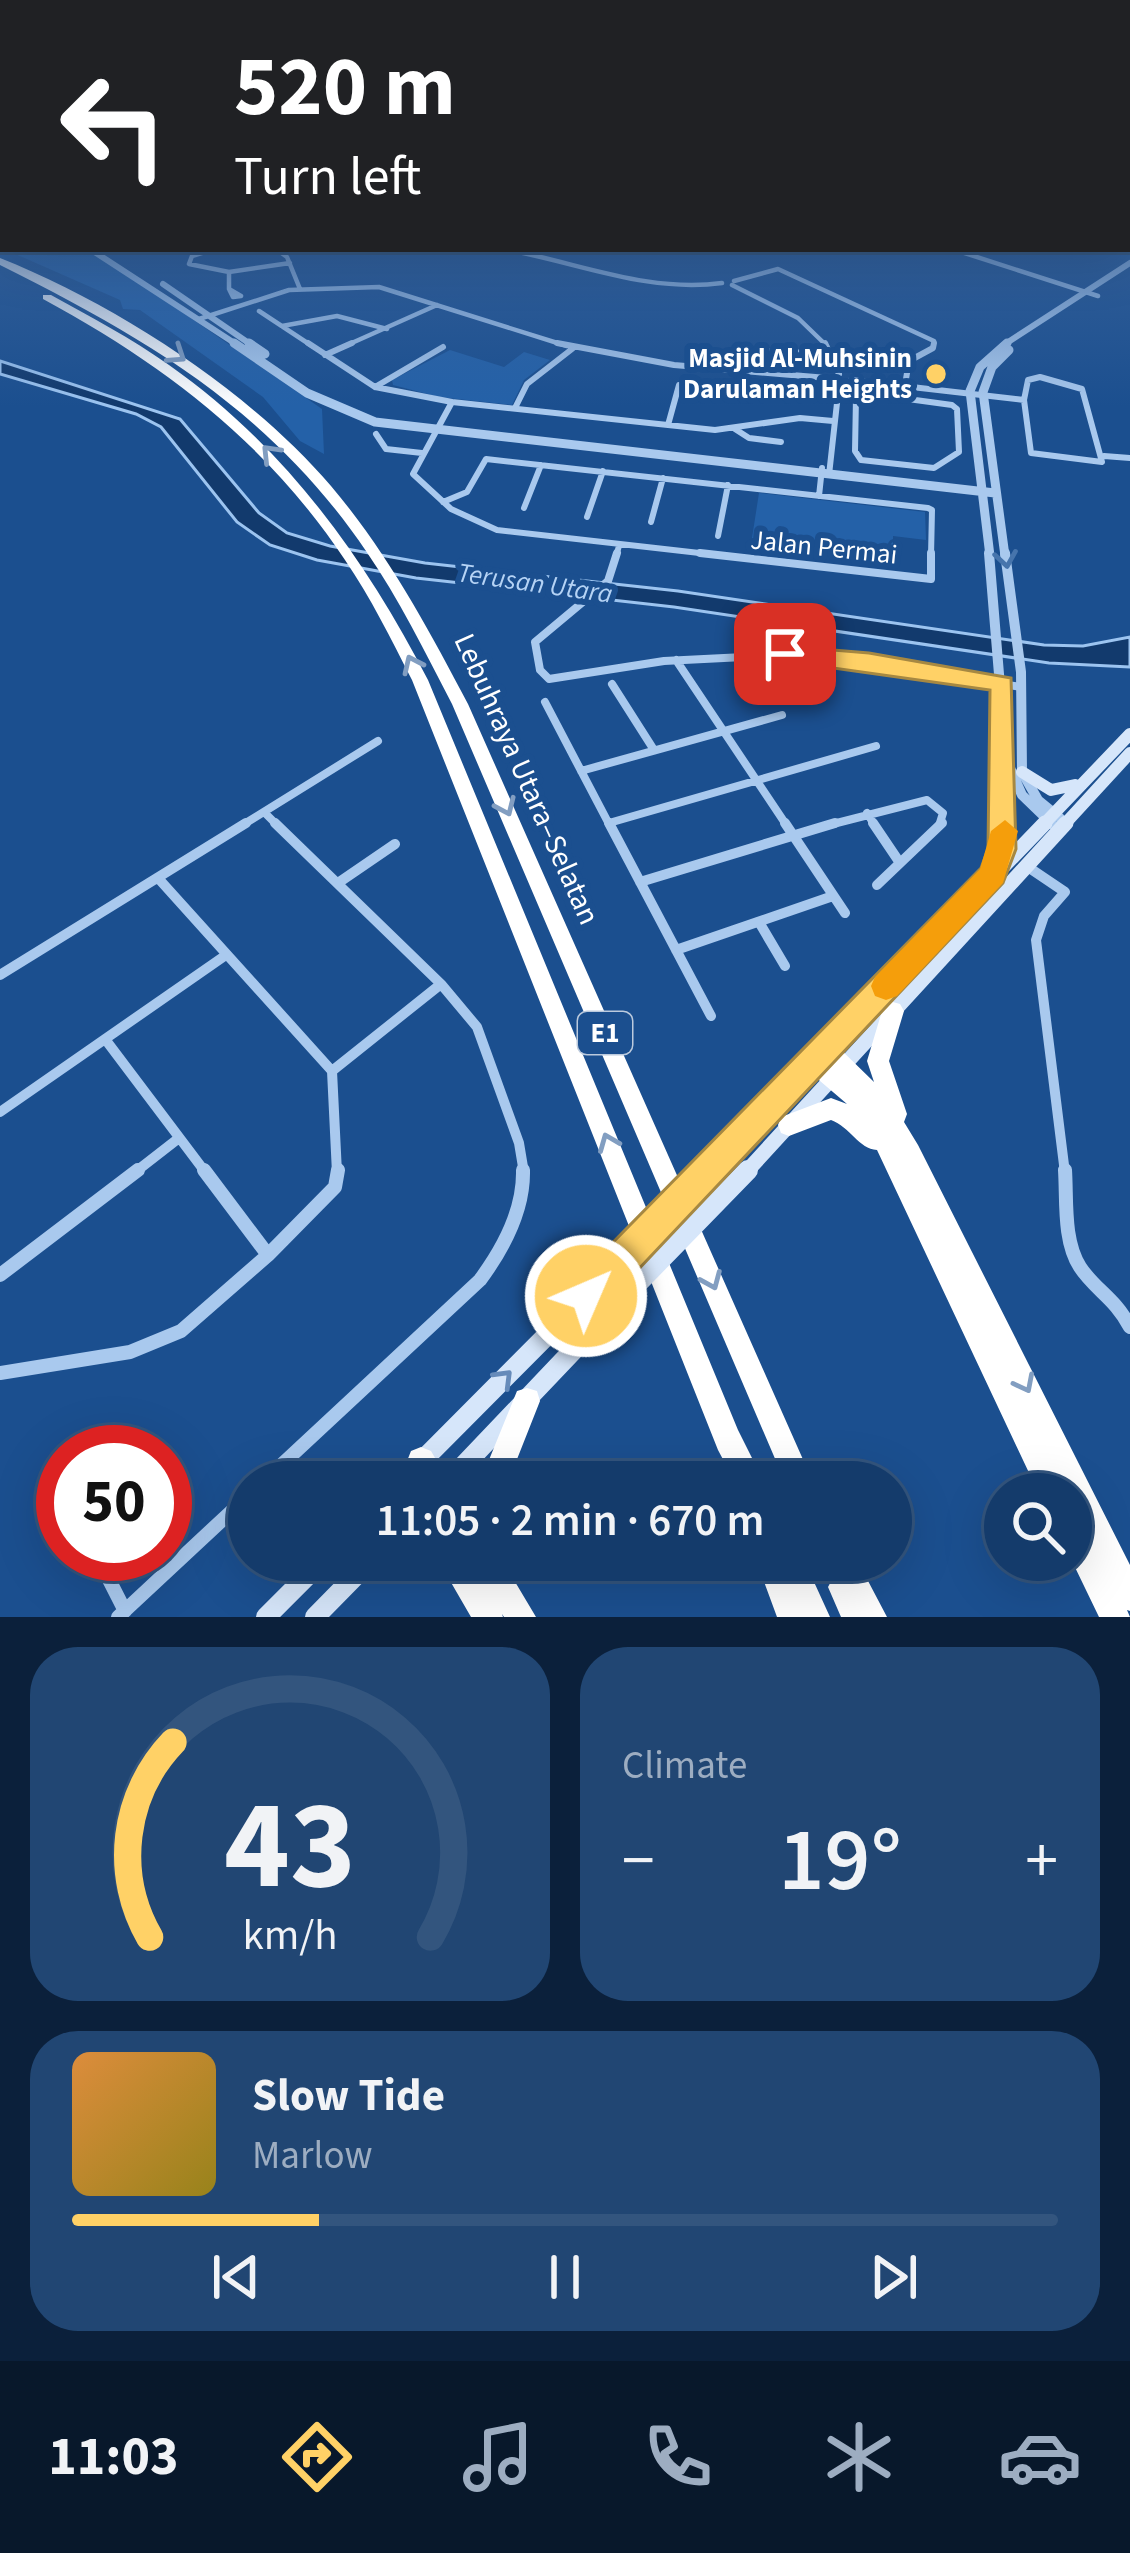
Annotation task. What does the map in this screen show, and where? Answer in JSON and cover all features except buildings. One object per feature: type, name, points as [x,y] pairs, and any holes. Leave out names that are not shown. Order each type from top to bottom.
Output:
[{"type":"highway","name":"Lebuhraya Utara–Selatan","points":[[0,261],[136,328],[216,382],[293,449],[370,542],[401,589],[460,704],[790,1461]]},
{"type":"highway","name":"Lebuhraya Utara–Selatan","points":[[0,273],[109,328],[208,396],[279,462],[344,544],[420,680],[738,1461]]},
{"type":"highway","points":[[893,1011],[880,1044],[881,1080],[958,1274]]},
{"type":"highway","points":[[829,1063],[892,1123],[1045,1473]]},
{"type":"highway","points":[[789,1125],[831,1109],[862,1124],[958,1274],[1130,1596]]},
{"type":"highway","points":[[503,1461],[527,1401]]},
{"type":"highway","points":[[1092,1570],[1115,1617]]},
{"type":"highway","points":[[466,1581],[488,1617]]},
{"type":"highway","points":[[499,1581],[524,1617]]},
{"type":"highway","points":[[509,1581],[524,1617]]},
{"type":"highway","points":[[779,1581],[792,1617]]},
{"type":"highway","points":[[799,1581],[815,1617]]},
{"type":"highway","points":[[843,1581],[856,1617]]},
{"type":"highway","points":[[849,1581],[872,1617]]},
{"type":"main road","points":[[468,1461],[789,1125],[829,1063],[992,874],[1130,734]]},
{"type":"main road","points":[[428,1461],[732,1148],[893,1011],[1130,753]]},
{"type":"main road","points":[[992,874],[1004,834],[1006,759]]},
{"type":"main road","points":[[1022,772],[1051,790],[1079,782]]},
{"type":"main road","points":[[266,1617],[302,1581]]},
{"type":"main road","points":[[315,1617],[350,1581]]},
{"type":"street","points":[[103,256],[205,317],[300,289],[379,287],[572,349],[674,365],[827,378],[839,374],[851,380],[1024,400]]},
{"type":"street","points":[[115,256],[336,409],[375,422],[995,490]]},
{"type":"street","points":[[192,256],[189,264],[229,272],[290,263]]},
{"type":"street","points":[[283,256],[300,289]]},
{"type":"street","points":[[534,256],[659,286],[688,288],[733,283],[778,268],[934,341],[933,348],[909,361],[905,385]]},
{"type":"street","points":[[975,256],[1093,294]]},
{"type":"street","points":[[1048,816],[1022,772],[1021,672],[983,392],[992,368],[1005,352],[1093,294],[1130,263]]},
{"type":"street","points":[[229,272],[229,289]]},
{"type":"street","points":[[1063,825],[1022,795],[1006,759],[998,624],[970,391],[993,352],[1130,273]]},
{"type":"street","points":[[733,283],[812,327],[834,354],[839,374]]},
{"type":"street","points":[[325,356],[436,305]]},
{"type":"street","points":[[259,310],[375,387],[452,402],[668,424],[735,429],[800,418],[855,428]]},
{"type":"street","points":[[282,326],[337,316],[388,329]]},
{"type":"street","points":[[375,387],[443,347]]},
{"type":"street","points":[[515,408],[527,384],[572,349]]},
{"type":"street","points":[[764,350],[834,354]]},
{"type":"street","points":[[827,378],[839,385]]},
{"type":"street","points":[[1033,378],[1079,387],[1086,394],[1104,456],[1097,464],[1033,455],[1026,384],[1033,378]]},
{"type":"street","points":[[839,385],[851,380]]},
{"type":"street","points":[[668,424],[679,385]]},
{"type":"street","points":[[819,496],[839,385]]},
{"type":"street","points":[[825,472],[902,472],[934,468],[956,457],[957,410],[945,402],[861,393],[856,397],[858,457],[902,472],[981,489]]},
{"type":"street","points":[[443,502],[413,474],[452,402]]},
{"type":"street","points":[[735,429],[749,439],[781,442]]},
{"type":"street","points":[[376,434],[386,449],[422,453]]},
{"type":"street","points":[[1104,456],[1130,458]]},
{"type":"street","name":"Jalan Permai","points":[[486,459],[542,465],[931,508],[933,576],[927,580],[497,530],[463,518],[443,502],[467,491],[486,459]]},
{"type":"street","points":[[524,508],[542,465]]},
{"type":"street","points":[[587,517],[603,471]]},
{"type":"street","points":[[951,483],[979,471]]},
{"type":"street","points":[[651,522],[663,478]]},
{"type":"street","points":[[718,536],[728,485]]},
{"type":"street","points":[[619,546],[608,581],[535,643],[545,677],[557,681],[676,660],[802,654],[1021,687]]},
{"type":"street","points":[[676,660],[844,913]]},
{"type":"street","points":[[613,684],[653,750]]},
{"type":"street","points":[[544,702],[711,1016]]},
{"type":"street","points":[[581,771],[782,715]]},
{"type":"street","points":[[0,975],[378,741]]},
{"type":"street","points":[[609,823],[876,746]]},
{"type":"street","points":[[640,882],[922,799],[943,813],[942,823],[877,885]]},
{"type":"street","points":[[264,812],[469,1015],[519,1143],[523,1192],[500,1252],[480,1280],[286,1461]]},
{"type":"street","points":[[867,813],[901,862]]},
{"type":"street","points":[[338,884],[395,844]]},
{"type":"street","points":[[1011,855],[1065,892],[1045,916],[1036,940],[1062,1132],[1071,1247],[1081,1269],[1117,1302],[1130,1327]]},
{"type":"street","points":[[0,1373],[154,1346],[181,1331],[268,1255],[335,1187],[340,1156],[332,1071],[158,878]]},
{"type":"street","points":[[676,950],[833,896]]},
{"type":"street","points":[[759,922],[785,966]]},
{"type":"street","points":[[0,1112],[226,955]]},
{"type":"street","points":[[332,1071],[441,984]]},
{"type":"street","points":[[105,1039],[268,1255]]},
{"type":"street","points":[[0,1275],[179,1138]]},
{"type":"street","points":[[108,1581],[122,1614],[228,1515]]},
{"type":"shaded area","points":[[21,256],[97,256],[113,264],[322,409],[324,454],[300,441],[263,397],[140,310],[123,309],[120,300]]},
{"type":"shaded area","points":[[450,350],[504,367],[524,352],[550,360],[524,380],[512,405],[439,397],[393,385],[392,380]]},
{"type":"shaded area","points":[[759,493],[925,512],[926,540],[893,536],[893,555],[752,538]]},
{"type":"water","name":"Terusan Utara","points":[[0,361],[180,419],[259,513],[287,533],[330,546],[425,563],[678,591],[1044,645],[1083,646],[1130,637],[1130,667],[1049,663],[674,607],[416,578],[317,560],[270,545],[237,522],[161,427],[136,414],[0,374]]},
{"type":"slow traffic","points":[[886,986],[992,874],[1005,831]]},
{"type":"place","name":"Masjid Al-Muhsinin Darulaman Heights","points":[[936,374]]},
{"type":"route","points":[[586,1296],[992,874],[1002,849],[1003,684],[830,656],[785,654]]}]
